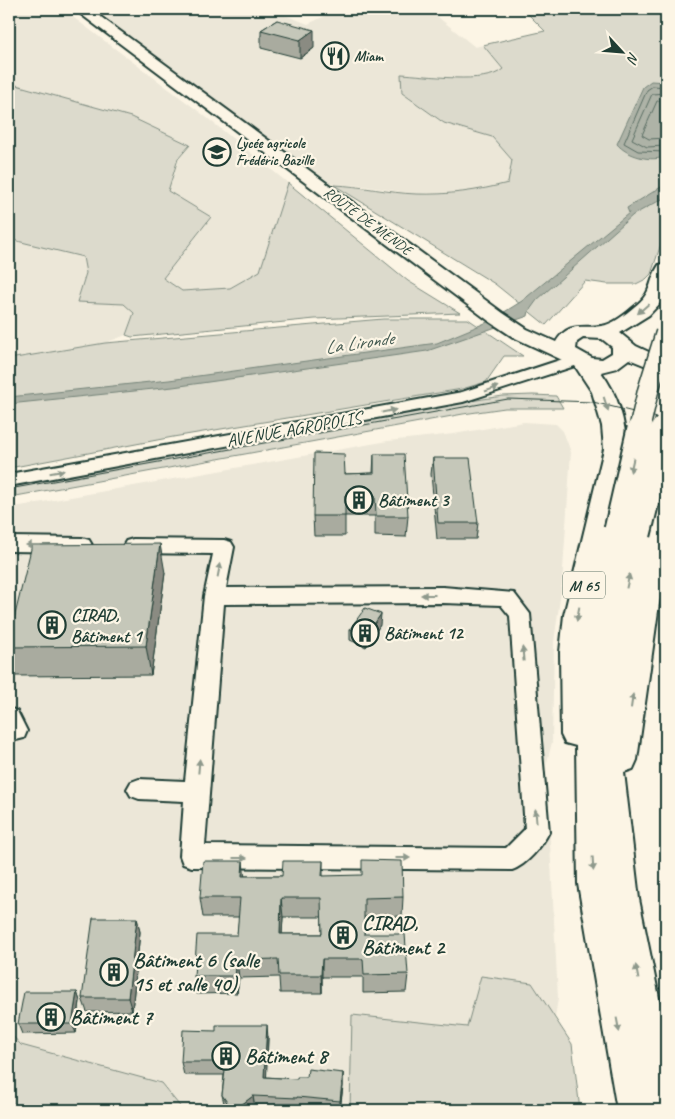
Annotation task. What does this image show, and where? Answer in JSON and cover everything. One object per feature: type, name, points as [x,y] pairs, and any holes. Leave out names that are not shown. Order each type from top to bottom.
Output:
[{"type":"main road","name":"ROUTE DE MENDE","points":[[81,9],[510,327],[536,340],[574,354]]},
{"type":"main road","points":[[602,332],[626,324],[654,299],[660,290],[666,269]]},
{"type":"main road","points":[[616,354],[611,336],[602,332],[586,331],[574,354],[600,365],[616,354],[647,361],[666,368]]},
{"type":"main road","name":"M 65","points":[[666,333],[648,392],[628,532],[622,610],[612,691],[608,772],[631,942],[645,1016],[666,1105]]},
{"type":"main road","name":"M 65","points":[[574,354],[593,373],[601,387],[615,437],[613,462],[577,615],[572,652],[577,762],[590,816]]},
{"type":"main road","points":[[616,354],[666,374]]},
{"type":"main road","name":"M 65","points":[[634,1110],[594,884],[590,816],[590,690],[600,608],[650,478],[666,421]]},
{"type":"main road","name":"M 65","points":[[631,942],[620,805],[622,768],[646,604],[666,509]]},
{"type":"street","name":"AVENUE AGROPOLIS","points":[[9,480],[485,392],[574,354]]},
{"type":"street","points":[[9,544],[224,547],[214,596],[192,856],[512,859],[538,832],[520,614],[506,598],[443,595],[214,596]]},
{"type":"street","points":[[139,789],[196,792]]},
{"type":"shaded area","name":"Lycée agricole Frédéric Bazille","points":[[9,9],[62,9],[201,113],[288,183],[260,271],[230,288],[182,291],[163,278],[211,217],[168,191],[179,159],[190,145],[131,117],[9,83]]},
{"type":"shaded area","points":[[132,9],[269,9],[308,24],[340,9],[428,9],[475,47],[483,45],[503,69],[496,76],[458,78],[401,74],[402,93],[444,123],[492,137],[512,160],[509,183],[468,193],[414,194],[362,186],[334,185],[101,19]]},
{"type":"shaded area","points":[[523,9],[666,9],[666,229],[651,274],[636,284],[607,284],[585,281],[546,325],[495,284],[334,185],[406,193],[440,194],[463,192],[508,183],[512,160],[492,137],[444,123],[402,93],[401,74],[470,78],[495,74],[503,69],[483,45],[545,31]]},
{"type":"shaded area","points":[[9,83],[131,117],[190,145],[178,159],[168,191],[211,217],[163,278],[182,291],[230,288],[260,271],[288,183],[408,281],[460,313],[315,319],[132,337],[126,335],[134,313],[124,304],[77,302],[86,273],[83,257],[9,239]]},
{"type":"shaded area","points":[[9,239],[83,257],[86,273],[77,302],[125,304],[134,313],[126,335],[105,343],[9,359]]},
{"type":"shaded area","points":[[383,319],[468,319],[523,356],[504,356],[486,382],[462,389],[173,437],[9,468],[9,359],[105,343]]},
{"type":"shaded area","points":[[503,396],[556,396],[563,408],[505,408],[463,414],[16,496],[15,483],[457,403]]},
{"type":"shaded area","points":[[524,422],[556,424],[563,431],[571,452],[562,584],[554,642],[552,742],[546,766],[558,998],[541,1110],[9,1110],[9,508],[388,441],[454,434]]},
{"type":"shaded area","points":[[481,976],[532,983],[572,1044],[580,1110],[350,1110],[352,1015],[467,1027]]},
{"type":"shaded area","points":[[9,1032],[21,1045],[161,1083],[183,1110],[9,1110]]},
{"type":"water","points":[[651,81],[666,82],[666,156],[654,159],[633,155],[617,144],[643,87]]},
{"type":"water","name":"La Lironde","points":[[666,184],[666,197],[633,215],[537,300],[529,311],[528,316],[427,351],[173,387],[9,404],[9,397],[169,380],[437,343],[490,321],[522,301],[629,213],[627,208]]},
{"type":"building","points":[[277,20],[314,30],[300,40],[261,30]]},
{"type":"building","points":[[314,453],[344,454],[345,474],[374,473],[374,454],[404,454],[408,516],[376,516],[375,495],[345,495],[345,516],[313,516]]},
{"type":"building","points":[[433,458],[470,458],[478,523],[438,523]]},
{"type":"building","points":[[160,544],[146,646],[9,647],[9,639],[32,545]]},
{"type":"building","points":[[365,608],[381,614],[366,636],[350,629]]},
{"type":"building","name":"CIRAD, Bâtiment 2","points":[[362,860],[402,861],[403,897],[364,898],[364,934],[405,934],[408,974],[364,975],[363,959],[322,959],[321,975],[279,975],[278,959],[237,960],[235,976],[194,976],[197,935],[237,935],[240,898],[200,898],[203,861],[243,861],[242,876],[282,876],[283,861],[323,861],[322,876],[362,875]],"holes":[[[281,898],[321,898],[322,934],[280,934]]]},
{"type":"building","name":"Bâtiment 6 (salle 15 et salle 40)","points":[[93,918],[137,918],[128,998],[82,998]]},
{"type":"building","name":"Bâtiment 7","points":[[24,992],[77,992],[72,1024],[18,1024]]},
{"type":"building","points":[[216,1025],[267,1025],[264,1077],[297,1079],[297,1077],[307,1077],[308,1069],[343,1073],[340,1101],[297,1097],[253,1096],[241,1105],[229,1105],[222,1095],[226,1062],[181,1062],[183,1030],[216,1031]]},
{"type":"tram line","points":[[9,489],[508,399],[593,402],[666,420]]},
{"type":"place","name":"Miam","points":[[335,56]]},
{"type":"place","name":"Lycée agricole Frédéric Bazille","points":[[217,152]]},
{"type":"place","name":"Bâtiment 3","points":[[359,500]]},
{"type":"place","name":"CIRAD, Bâtiment 1","points":[[52,625]]},
{"type":"place","name":"Bâtiment 12","points":[[365,633]]},
{"type":"place","name":"CIRAD, Bâtiment 2","points":[[343,935]]},
{"type":"place","name":"Bâtiment 6 (salle 15 et salle 40)","points":[[114,972]]},
{"type":"place","name":"Bâtiment 7","points":[[51,1017]]},
{"type":"place","name":"Bâtiment 8","points":[[226,1056]]}]
